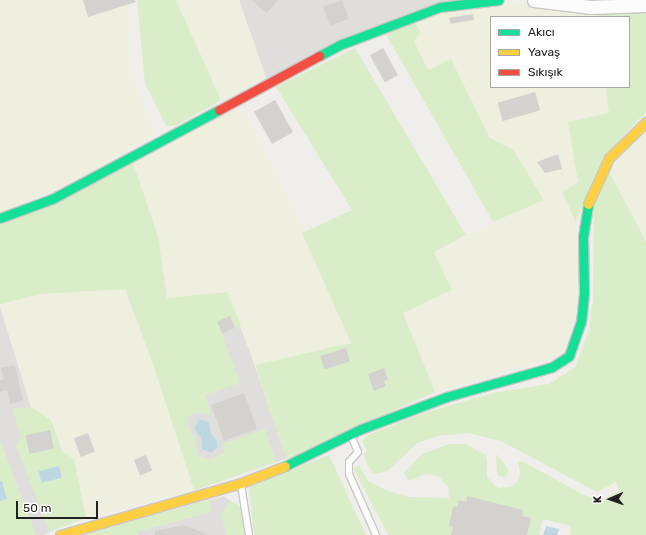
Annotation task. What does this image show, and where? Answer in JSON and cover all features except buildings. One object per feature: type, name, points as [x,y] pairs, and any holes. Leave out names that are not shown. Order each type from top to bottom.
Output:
[{"type":"street","points":[[0,218],[52,199],[342,44],[440,7],[499,0]]},
{"type":"street","points":[[534,0],[590,7],[646,5]]},
{"type":"street","points":[[60,535],[240,483],[289,464],[351,434],[446,397],[552,367],[569,356],[581,322],[584,293],[583,237],[588,202],[610,158],[646,122]]},
{"type":"lane","points":[[351,434],[358,452],[349,462],[348,474],[376,535]]},
{"type":"lane","points":[[240,483],[249,535]]},
{"type":"shaded area","points":[[239,0],[459,0],[266,78]]},
{"type":"shaded area","points":[[0,307],[31,407],[51,420],[62,451],[50,532],[43,535],[0,535]]},
{"type":"shaded area","points":[[241,326],[287,458],[196,490],[150,357]]},
{"type":"shaded area","points":[[223,496],[240,507],[245,535],[81,535]]},
{"type":"green space","points":[[0,0],[129,0],[131,75],[156,133],[71,182],[0,213]]},
{"type":"green space","points":[[137,0],[176,0],[221,100],[176,126],[166,126],[145,83]]},
{"type":"green space","points":[[176,0],[239,0],[266,78],[221,100]]},
{"type":"green space","points":[[494,4],[519,4],[590,12],[646,10],[646,112],[606,154],[597,170],[562,192],[576,222],[581,291],[566,349],[553,358],[435,392],[403,313],[433,252],[543,200],[456,158],[386,34],[440,11]]},
{"type":"green space","points":[[646,10],[646,112],[606,154],[576,222],[562,192],[578,182],[568,122],[609,113],[606,88],[630,88],[630,16],[597,16],[597,12]]},
{"type":"green space","points":[[415,22],[420,32],[414,41],[428,70],[451,59],[490,138],[513,150],[544,200],[493,222],[386,34]]},
{"type":"green space","points":[[355,48],[466,235],[434,252],[452,290],[403,313],[435,392],[286,459],[255,365],[351,343],[302,233],[352,210],[276,87]]},
{"type":"green space","points":[[239,107],[248,117],[292,204],[352,343],[255,365],[227,293],[167,298],[158,236],[132,160]]},
{"type":"green space","points":[[646,131],[646,241],[609,171]]},
{"type":"green space","points":[[132,160],[158,236],[167,298],[227,292],[241,326],[222,334],[240,383],[205,395],[211,414],[197,412],[190,415],[188,420],[188,428],[195,437],[198,455],[210,460],[225,452],[222,444],[265,429],[276,462],[194,490],[153,364],[125,289],[41,294],[0,304],[0,223]]},
{"type":"green space","points":[[609,171],[646,242],[646,535],[570,535],[571,526],[543,519],[539,535],[388,535],[353,468],[359,465],[368,481],[386,490],[409,497],[449,498],[448,486],[438,476],[425,474],[409,481],[404,473],[422,454],[449,444],[466,444],[484,454],[487,459],[487,477],[498,488],[509,487],[516,483],[520,473],[518,462],[522,461],[584,495],[600,501],[619,491],[616,482],[597,492],[501,441],[468,433],[438,436],[417,443],[388,471],[374,474],[367,465],[364,454],[367,452],[362,440],[370,434],[427,412],[493,393],[549,384],[575,367],[589,331],[593,300],[594,204]]},
{"type":"green space","points":[[125,289],[153,364],[194,490],[86,518],[74,459],[62,451],[51,420],[31,407],[0,304],[41,294]]},
{"type":"green space","points":[[31,407],[51,420],[62,451],[74,459],[86,518],[50,532],[16,446],[21,436],[12,409]]},
{"type":"green space","points":[[0,440],[36,535],[0,535]]},
{"type":"green space","points":[[496,454],[509,470],[506,477],[497,475]]},
{"type":"green space","points":[[329,455],[366,535],[254,535],[249,487]]},
{"type":"green space","points":[[209,500],[212,512],[137,532],[138,535],[81,535]]},
{"type":"green space","points":[[231,501],[240,507],[245,535],[226,535],[221,513]]},
{"type":"water","points":[[199,419],[209,422],[211,434],[217,441],[217,448],[211,453],[202,449],[201,438],[194,429]]},
{"type":"water","points":[[59,466],[62,478],[42,483],[39,471]]},
{"type":"water","points":[[0,481],[2,481],[7,499],[0,501]]},
{"type":"water","points":[[546,526],[559,529],[557,535],[543,535]]},
{"type":"traffic: fast","points":[[319,56],[342,44],[440,7],[499,0]]},
{"type":"traffic: fast","points":[[0,218],[52,199],[219,110]]},
{"type":"traffic: fast","points":[[285,466],[361,429],[446,397],[552,367],[569,356],[581,322],[584,293],[583,237],[588,204]]},
{"type":"traffic: slow","points":[[588,204],[609,158],[646,122]]},
{"type":"traffic: slow","points":[[60,535],[241,483],[285,466]]},
{"type":"traffic: jam","points":[[219,110],[319,56]]}]
